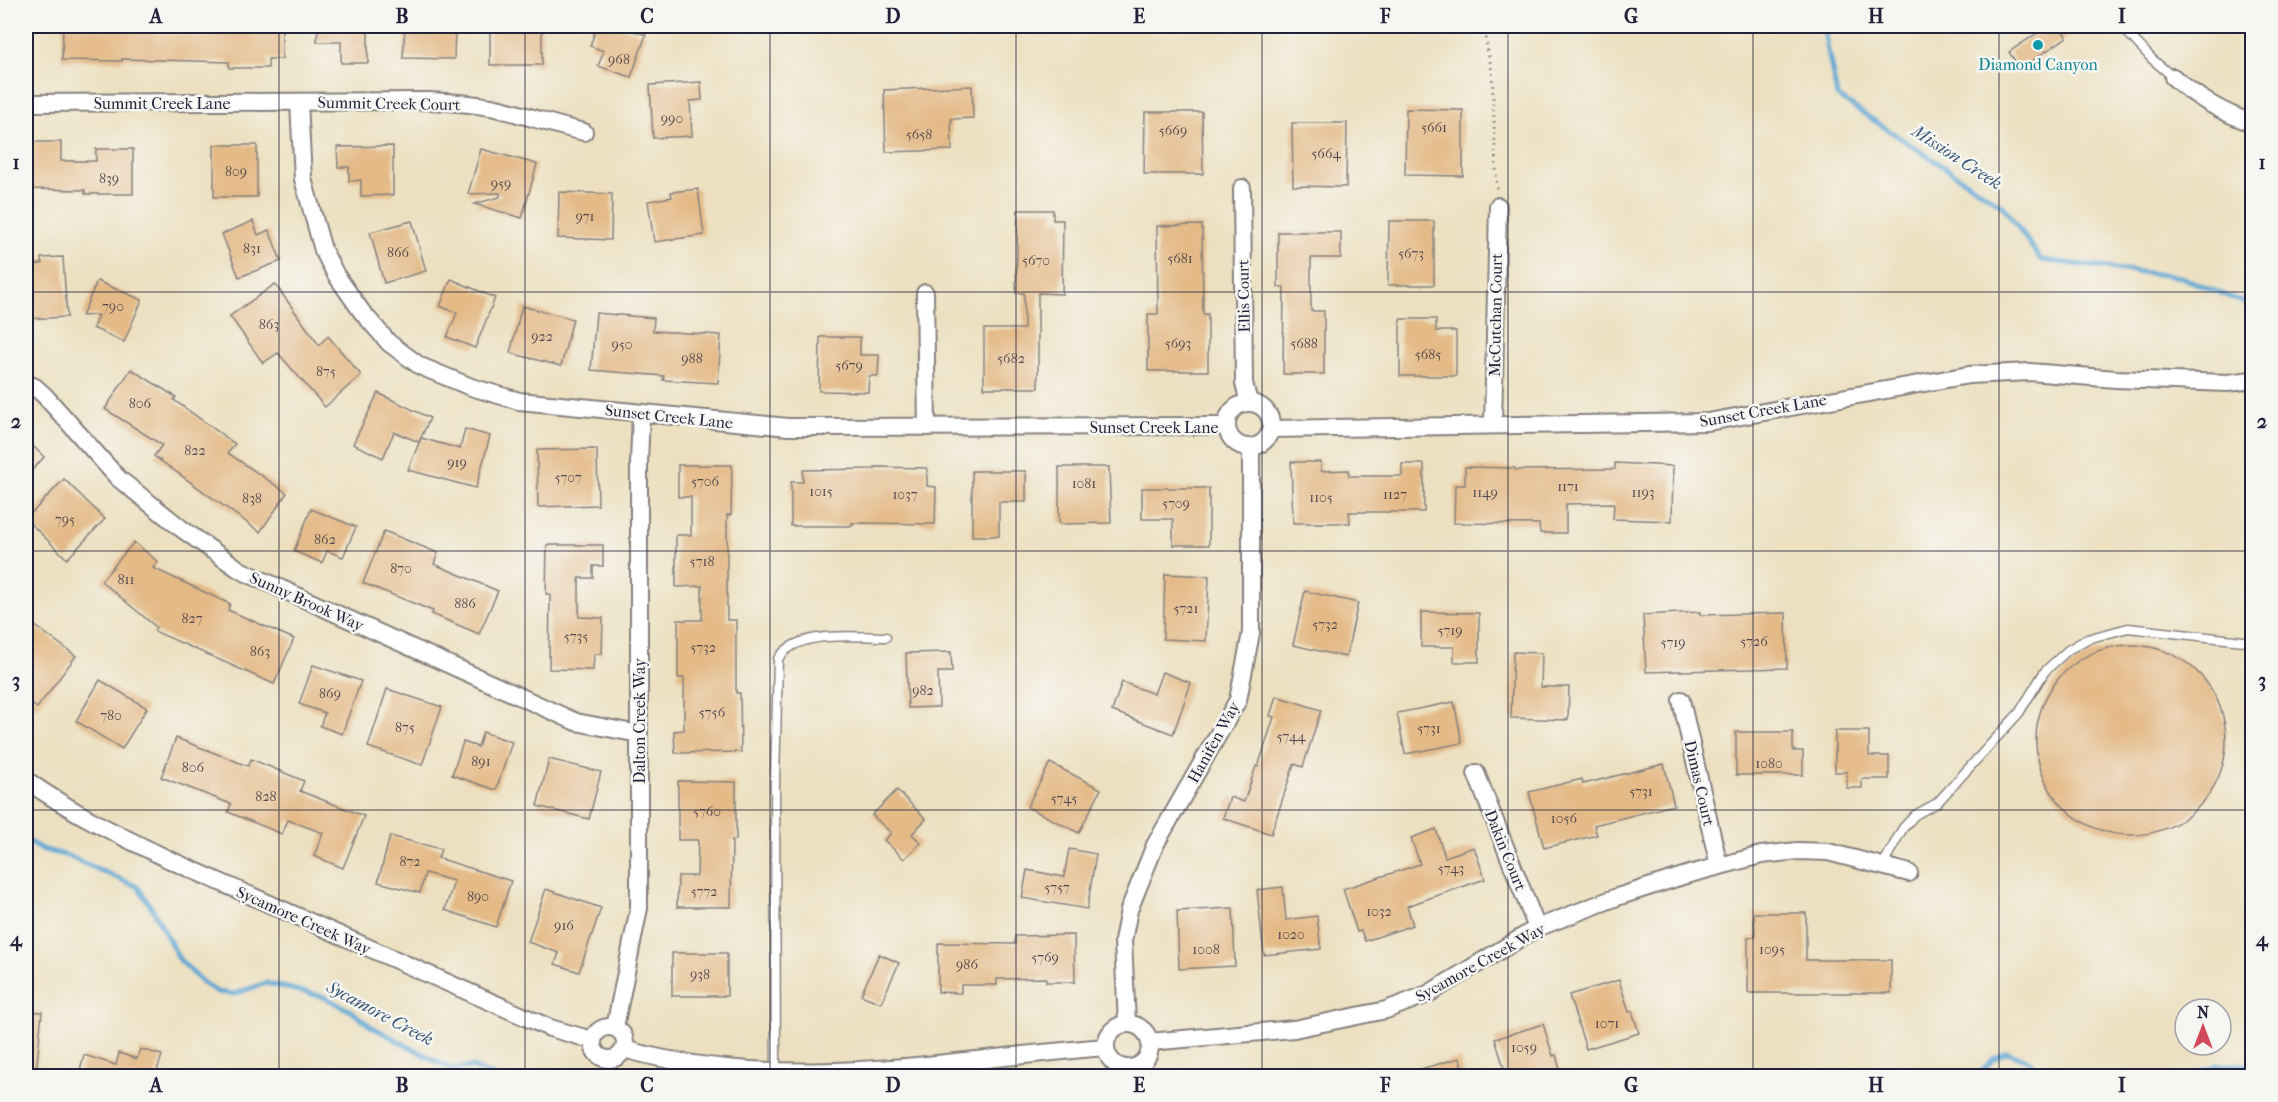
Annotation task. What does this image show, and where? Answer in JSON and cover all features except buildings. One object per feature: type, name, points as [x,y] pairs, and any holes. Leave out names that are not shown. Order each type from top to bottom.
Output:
[{"type":"street","points":[[2173,77],[2194,95],[2235,117],[2253,123]]},
{"type":"street","name":"Summit Creek Court","points":[[299,102],[430,101],[470,104],[507,111],[584,132]]},
{"type":"street","name":"Summit Creek Lane","points":[[26,103],[299,102]]},
{"type":"street","name":"Sunset Creek Lane","points":[[299,102],[303,179],[323,250],[336,275],[362,312],[389,343],[420,366],[471,387],[519,401],[788,427],[1227,426]]},
{"type":"street","name":"Ellis Court","points":[[1242,188],[1244,383],[1249,403]]},
{"type":"street","name":"McCutchan Court","points":[[1493,425],[1498,206]]},
{"type":"street","points":[[926,292],[927,427]]},
{"type":"street","name":"Sunset Creek Lane","points":[[1271,429],[1708,422],[1969,375],[2030,372],[2138,380],[2228,383],[2253,380]]},
{"type":"street","name":"Sunny Brook Way","points":[[26,383],[45,396],[118,478],[182,529],[240,570],[576,722],[639,734]]},
{"type":"street","points":[[1249,403],[1258,404],[1265,409],[1271,421],[1271,429],[1264,442],[1251,447],[1243,446],[1232,439],[1227,426],[1232,411],[1242,404],[1249,403]]},
{"type":"street","name":"Dalton Creek Way","points":[[615,1027],[639,908],[641,413]]},
{"type":"street","name":"Hanifen Way","points":[[1127,1024],[1123,941],[1129,910],[1155,844],[1238,700],[1251,633],[1251,447]]},
{"type":"street","name":"Dimas Court","points":[[1681,700],[1719,866]]},
{"type":"street","name":"Dakin Court","points":[[1476,773],[1537,928]]},
{"type":"street","name":"Sycamore Creek Way","points":[[26,780],[50,797],[109,830],[170,860],[550,1028],[592,1040]]},
{"type":"street","name":"Sycamore Creek Way","points":[[1150,1042],[1294,1029],[1386,1010],[1428,994],[1537,928],[1617,897],[1761,855],[1798,851],[1828,852],[1909,873]]},
{"type":"street","points":[[1127,1024],[1136,1025],[1143,1030],[1150,1042],[1146,1058],[1142,1063],[1130,1068],[1116,1065],[1110,1059],[1106,1047],[1111,1031],[1120,1025],[1127,1024]]},
{"type":"street","points":[[608,1026],[615,1027],[623,1035],[624,1049],[614,1058],[604,1058],[596,1053],[592,1040],[599,1029],[608,1026]]},
{"type":"street","points":[[624,1049],[680,1064],[779,1073],[909,1066],[1106,1047]]},
{"type":"lane","points":[[2121,26],[2152,59],[2173,77]]},
{"type":"lane","points":[[1882,866],[1903,828],[1914,815],[1937,803],[2019,713],[2046,671],[2068,650],[2087,639],[2128,628],[2253,642]]},
{"type":"lane","points":[[779,1073],[775,783],[778,659],[784,649],[813,638],[886,637]]},
{"type":"path","points":[[1482,26],[1492,72],[1498,206]]},
{"type":"waterway","name":"Mission Creek","points":[[1826,26],[1825,35],[1837,96],[2003,206],[2041,260],[2181,277],[2252,306]]},
{"type":"waterway","name":"Sycamore Creek","points":[[26,840],[41,849],[68,856],[138,887],[179,959],[202,982],[217,992],[234,994],[266,983],[324,997],[351,1011],[372,1027],[451,1069],[472,1067],[494,1076]]},
{"type":"waterway","name":"Sycamore Creek","points":[[1978,1076],[1993,1059],[2007,1052],[2030,1061],[2036,1072],[2034,1076]]},
{"type":"waterway","name":"Sycamore Creek","points":[[2189,1076],[2218,1065],[2252,1065]]},
{"type":"waterway","name":"Sycamore Creek","points":[[1943,1076],[1950,1072],[1963,1076]]},
{"type":"place","name":"Diamond Canyon","points":[[2038,45]]}]
